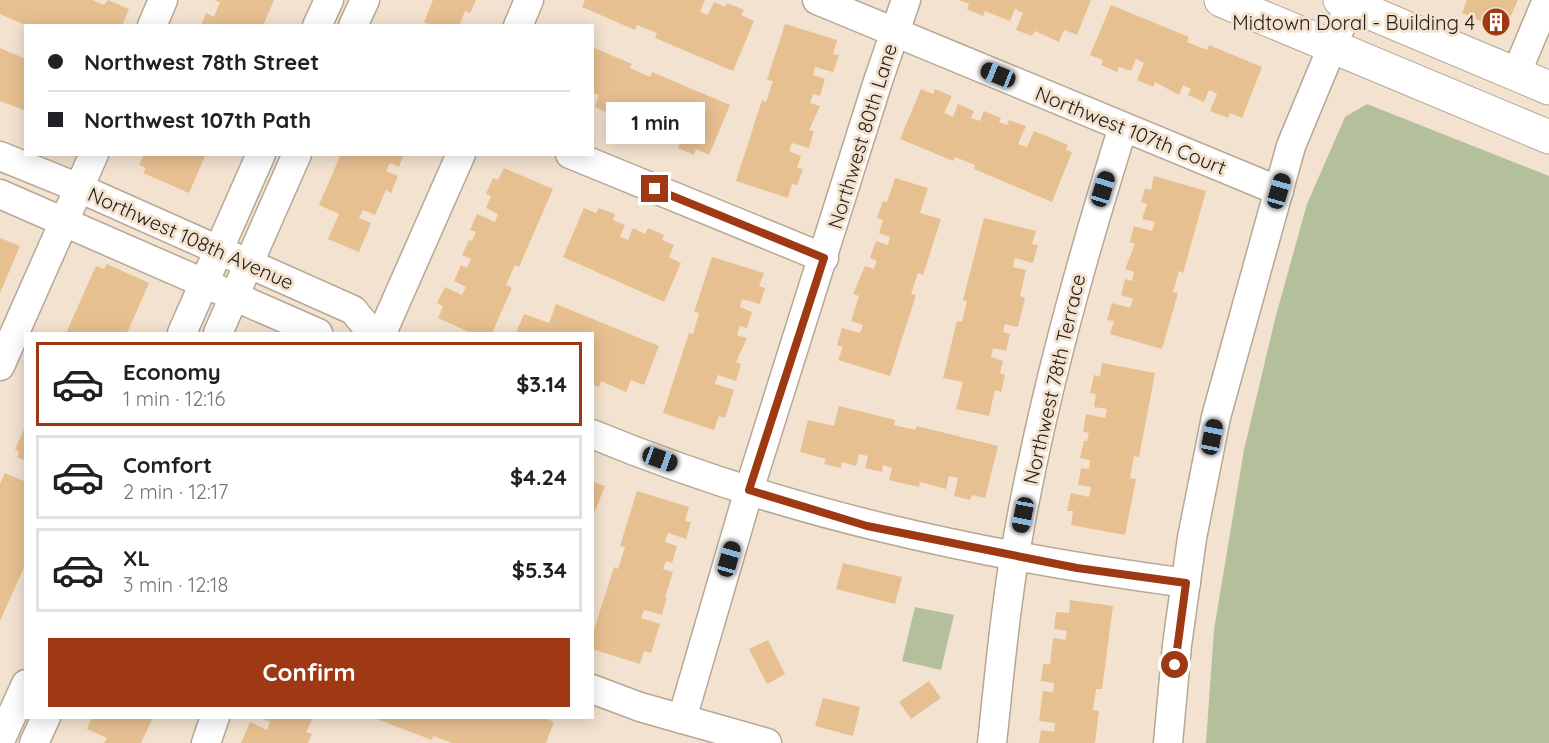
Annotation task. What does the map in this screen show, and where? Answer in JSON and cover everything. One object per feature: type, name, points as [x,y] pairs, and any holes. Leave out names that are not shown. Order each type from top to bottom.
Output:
[{"type":"main road","points":[[1221,0],[1549,137]]},
{"type":"main road","points":[[1345,2],[1549,88]]},
{"type":"street","points":[[153,24],[163,0]]},
{"type":"street","points":[[319,24],[329,0]]},
{"type":"street","points":[[355,24],[365,0]]},
{"type":"street","points":[[519,24],[529,0]]},
{"type":"street","name":"Northwest 107th Court","points":[[817,0],[1279,191]]},
{"type":"street","name":"Northwest 80th Lane","points":[[682,719],[749,490],[906,0]]},
{"type":"street","points":[[1516,74],[1547,0]]},
{"type":"street","points":[[1168,743],[1186,583],[1216,417],[1291,146],[1332,46],[1345,2]]},
{"type":"street","name":"Northwest 78th Terrace","points":[[992,743],[1015,555],[1058,348],[1123,127]]},
{"type":"street","name":"Northwest 108th Avenue","points":[[0,156],[79,188],[353,310],[371,332]]},
{"type":"street","points":[[0,366],[93,156]]},
{"type":"street","points":[[182,332],[260,156]]},
{"type":"street","points":[[218,332],[296,156]]},
{"type":"street","points":[[382,332],[460,156]]},
{"type":"street","points":[[575,156],[824,258]]},
{"type":"street","name":"Northwest 108th Avenue","points":[[0,194],[65,220],[316,332]]},
{"type":"street","points":[[594,435],[749,490],[867,526],[1077,568],[1186,583]]},
{"type":"street","points":[[0,741],[24,688]]},
{"type":"street","points":[[594,690],[682,719],[767,743]]},
{"type":"street","points":[[34,743],[45,719]]},
{"type":"street","points":[[206,743],[214,719]]},
{"type":"green space","points":[[1367,104],[1549,176],[1549,743],[1206,743],[1214,630],[1244,450],[1275,319],[1307,204],[1345,117]]},
{"type":"green space","points":[[915,607],[954,615],[941,670],[902,661]]},
{"type":"building","points":[[0,0],[92,0],[104,5],[108,0],[129,9],[123,24],[24,25],[0,14]]},
{"type":"building","points":[[214,0],[274,0],[264,24],[202,24],[206,13],[214,17],[220,2]]},
{"type":"building","points":[[433,0],[476,0],[470,13],[465,11],[460,24],[424,22]]},
{"type":"building","points":[[585,0],[705,0],[700,12],[708,15],[714,2],[725,7],[727,3],[744,10],[741,15],[754,21],[733,71],[655,38],[657,33],[637,25],[635,30],[582,7]]},
{"type":"building","points":[[959,0],[1091,0],[1077,35],[1064,30],[1059,42],[1035,31],[1032,36],[1016,30],[1023,13],[1015,9],[1010,21],[985,11],[983,16],[967,9],[969,4]]},
{"type":"building","name":"Midtown Doral - Building 4","points":[[1467,0],[1518,0],[1504,31],[1462,13]]},
{"type":"building","points":[[1111,5],[1189,37],[1187,42],[1207,50],[1209,45],[1262,67],[1242,118],[1230,113],[1228,118],[1210,111],[1217,94],[1209,90],[1204,102],[1188,95],[1191,89],[1183,85],[1179,95],[1155,82],[1153,87],[1137,80],[1144,63],[1136,59],[1131,71],[1119,67],[1117,72],[1101,65],[1103,60],[1090,55]]},
{"type":"building","points":[[785,24],[837,40],[833,54],[839,55],[833,72],[815,67],[813,75],[825,79],[820,96],[813,94],[810,103],[820,106],[809,130],[814,131],[809,148],[792,143],[789,151],[801,156],[797,168],[803,169],[797,185],[792,184],[788,198],[736,181],[762,100],[766,102],[773,81],[767,80]]},
{"type":"building","points":[[0,48],[24,58],[24,110],[0,101]]},
{"type":"building","points":[[594,48],[632,64],[630,68],[650,77],[652,72],[730,105],[709,155],[696,149],[694,155],[678,148],[685,131],[677,128],[672,139],[648,129],[645,135],[618,120],[622,111],[613,108],[610,114],[595,107],[599,95],[594,94]]},
{"type":"building","points":[[921,89],[933,94],[935,89],[952,96],[944,113],[953,117],[958,104],[974,111],[971,118],[980,121],[984,111],[1001,118],[999,122],[1007,125],[1009,120],[1026,126],[1018,144],[1027,147],[1034,131],[1068,145],[1066,150],[1072,152],[1052,202],[974,169],[975,165],[955,157],[953,161],[900,139]]},
{"type":"building","points":[[143,156],[205,156],[189,193],[143,173],[146,168],[139,165]]},
{"type":"building","points":[[340,156],[403,156],[399,167],[390,163],[386,171],[398,176],[391,193],[386,190],[375,215],[363,210],[359,218],[371,223],[359,252],[328,239],[339,214],[319,205]]},
{"type":"building","points":[[504,168],[553,189],[519,267],[515,265],[506,285],[512,288],[492,332],[469,332],[438,318],[443,306],[437,303],[445,287],[462,295],[466,287],[454,281],[461,265],[467,268],[471,259],[462,255],[469,240],[472,241],[476,232],[470,230],[477,214],[495,222],[498,214],[486,208],[491,196],[486,194],[493,178],[498,180]]},
{"type":"building","points":[[1154,176],[1206,191],[1183,273],[1179,271],[1173,292],[1178,293],[1162,349],[1110,334],[1114,321],[1107,320],[1112,303],[1130,308],[1133,299],[1121,295],[1125,279],[1132,281],[1134,272],[1125,269],[1135,244],[1130,242],[1134,226],[1152,231],[1155,222],[1142,219],[1147,204],[1141,202],[1145,188],[1151,190]]},
{"type":"building","points":[[895,178],[928,188],[920,213],[941,219],[923,275],[918,273],[911,294],[916,295],[890,376],[838,360],[843,347],[837,345],[842,328],[860,333],[863,325],[851,321],[859,296],[853,294],[865,266],[874,269],[877,261],[870,258],[876,241],[888,245],[890,237],[879,233],[883,220],[877,218],[883,201],[887,202]]},
{"type":"building","points":[[584,208],[596,213],[599,208],[615,214],[613,220],[625,225],[620,237],[628,240],[633,228],[645,234],[648,228],[664,235],[662,240],[674,245],[669,257],[681,263],[664,302],[563,257]]},
{"type":"building","points":[[984,218],[1036,231],[1032,244],[1038,245],[1033,263],[1015,258],[1013,267],[1026,270],[1020,296],[1025,298],[1018,327],[1005,324],[1003,332],[1010,334],[1006,351],[993,348],[991,357],[1003,361],[1000,373],[1005,375],[1001,392],[995,390],[989,416],[956,409],[963,382],[943,378],[957,321],[962,322],[967,301],[963,300]]},
{"type":"building","points":[[0,238],[20,246],[0,293]]},
{"type":"building","points":[[712,257],[764,273],[759,286],[765,288],[760,304],[742,299],[740,307],[752,312],[747,328],[740,326],[737,335],[747,338],[736,362],[741,364],[736,381],[718,375],[715,384],[734,390],[725,418],[719,416],[714,430],[663,413],[689,333],[693,334],[699,313],[694,312]]},
{"type":"building","points":[[107,264],[149,283],[127,332],[66,332],[96,266],[104,269]]},
{"type":"building","points":[[556,304],[659,346],[644,385],[631,380],[626,392],[601,381],[599,387],[594,385],[594,332],[516,332],[524,314],[549,323]]},
{"type":"building","points":[[1102,363],[1155,373],[1139,457],[1134,456],[1130,478],[1136,479],[1125,535],[1071,525],[1073,511],[1067,511],[1071,493],[1089,497],[1091,487],[1078,485],[1081,468],[1089,469],[1090,460],[1080,458],[1084,441],[1087,441],[1089,433],[1083,432],[1086,414],[1105,418],[1107,409],[1094,407],[1096,394],[1090,393],[1094,375],[1100,377]]},
{"type":"building","points":[[839,406],[895,420],[894,425],[915,430],[917,426],[998,446],[985,498],[972,495],[970,500],[954,496],[958,478],[949,476],[946,489],[920,482],[919,487],[889,480],[892,468],[883,465],[882,472],[865,468],[868,456],[859,454],[856,466],[842,462],[841,468],[824,464],[826,459],[800,452],[808,420],[834,426]]},
{"type":"building","points":[[24,429],[24,460],[17,457],[19,452],[15,449]]},
{"type":"building","points":[[5,473],[24,481],[24,567],[0,621],[0,484]]},
{"type":"building","points":[[594,482],[605,486],[594,514]]},
{"type":"building","points":[[637,491],[689,507],[685,521],[691,522],[686,539],[668,533],[665,542],[677,546],[672,563],[666,561],[663,569],[673,572],[662,615],[644,610],[641,618],[660,624],[651,653],[644,651],[640,664],[594,650],[594,630],[614,567],[618,569],[625,547],[620,546]]},
{"type":"building","points":[[843,563],[902,577],[895,604],[836,589]]},
{"type":"building","points":[[1070,600],[1113,606],[1102,689],[1096,689],[1093,710],[1099,711],[1095,743],[1039,743],[1041,730],[1054,732],[1055,723],[1039,721],[1043,691],[1053,692],[1054,683],[1041,681],[1043,664],[1050,664],[1053,638],[1065,640],[1067,631],[1054,629],[1056,612],[1069,613]]},
{"type":"building","points":[[768,640],[785,674],[767,684],[749,649]]},
{"type":"building","points":[[929,681],[941,698],[911,719],[899,702]]},
{"type":"building","points":[[823,698],[860,707],[853,736],[815,726]]},
{"type":"building","points":[[91,719],[152,719],[141,743],[104,743],[107,738],[87,729]]},
{"type":"building","points":[[263,719],[312,719],[306,732],[312,734],[308,743],[241,743],[250,722],[267,730],[270,722]]},
{"type":"building","points":[[376,719],[547,719],[554,722],[546,743],[452,743],[433,736],[432,740]]},
{"type":"place","name":"Midtown Doral - Building 4","points":[[1496,22]]},
{"type":"route","points":[[655,189],[824,258],[749,490],[867,526],[1077,568],[1186,583],[1175,665]]}]
